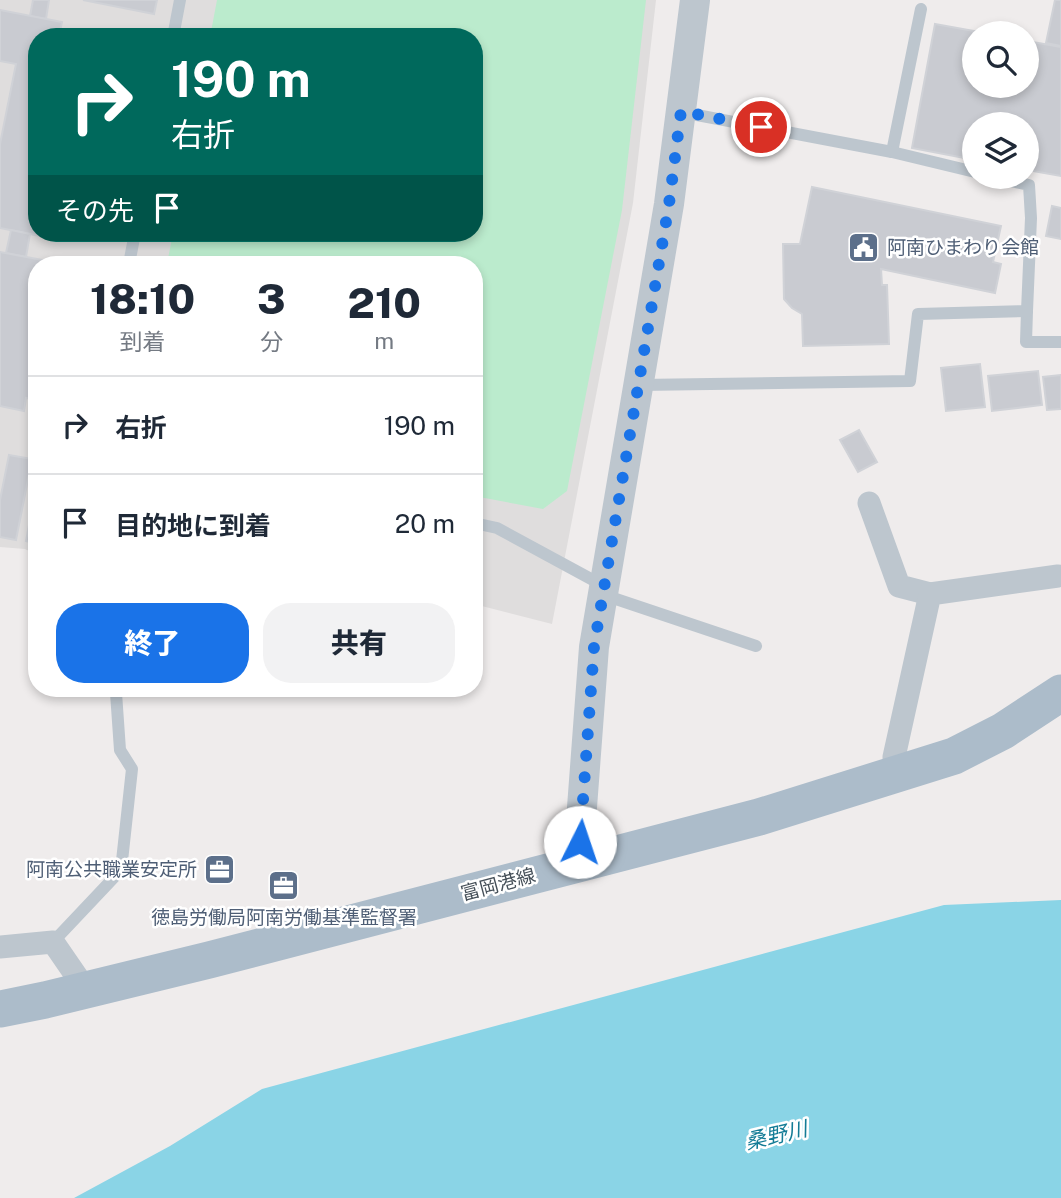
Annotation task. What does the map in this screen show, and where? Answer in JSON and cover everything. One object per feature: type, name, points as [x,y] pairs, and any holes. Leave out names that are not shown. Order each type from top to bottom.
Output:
[{"type":"main road","name":"富岡港線","points":[[0,1009],[209,960],[759,817],[954,756],[1003,731],[1061,693]]},
{"type":"street","points":[[585,861],[580,842],[594,647],[669,204],[695,0]]},
{"type":"street","points":[[869,503],[899,586],[930,594],[1058,576]]},
{"type":"street","points":[[895,775],[894,757],[930,594]]},
{"type":"street","points":[[0,947],[53,942],[86,990]]},
{"type":"lane","points":[[175,28],[180,0]]},
{"type":"lane","points":[[892,152],[921,9]]},
{"type":"lane","points":[[681,111],[892,152],[962,169]]},
{"type":"lane","points":[[1029,189],[1031,218],[1026,342],[1061,342]]},
{"type":"lane","points":[[639,384],[910,381],[918,314],[1027,311]]},
{"type":"lane","points":[[483,525],[497,528],[603,590],[756,646]]},
{"type":"lane","points":[[53,942],[121,870],[132,769],[120,750],[116,697]]},
{"type":"shaded area","points":[[0,0],[656,0],[633,203],[552,624],[483,606],[483,256],[28,256],[28,550],[0,547]]},
{"type":"green space","points":[[217,0],[646,0],[622,210],[567,491],[543,509],[483,498],[483,256],[169,256],[171,242],[483,242],[483,28],[212,28]]},
{"type":"water","name":"桑野川","points":[[1061,900],[1061,1198],[74,1198],[170,1146],[262,1089],[944,905]]},
{"type":"building","points":[[33,0],[49,0],[46,19],[30,16]]},
{"type":"building","points":[[83,0],[157,0],[154,14]]},
{"type":"building","points":[[1055,0],[1061,0],[1061,46],[1046,43]]},
{"type":"building","points":[[0,10],[62,22],[61,28],[28,28],[28,234],[0,228],[0,144],[16,64],[0,61]]},
{"type":"building","points":[[935,24],[962,29],[962,98],[1039,98],[1039,43],[1061,47],[1061,176],[1039,172],[1039,112],[962,112],[962,158],[912,148]]},
{"type":"building","points":[[812,187],[1001,226],[993,262],[1001,264],[995,293],[881,269],[882,285],[887,285],[889,344],[803,346],[802,314],[784,299],[783,244],[800,244]]},
{"type":"building","points":[[1052,206],[1061,208],[1061,239],[1046,236]]},
{"type":"building","points":[[11,230],[28,234],[26,257],[6,253]]},
{"type":"building","points":[[0,252],[28,257],[28,398],[24,411],[0,406]]},
{"type":"building","points":[[980,364],[985,407],[946,411],[941,368]]},
{"type":"building","points":[[1038,371],[1042,405],[992,411],[988,376]]},
{"type":"building","points":[[1061,375],[1061,409],[1047,410],[1043,377]]},
{"type":"building","points":[[859,430],[877,462],[858,472],[840,440]]},
{"type":"building","points":[[9,455],[28,458],[28,479],[16,540],[0,537],[0,500]]},
{"type":"place","name":"阿南ひまわり会館","points":[[864,247]]},
{"type":"place","name":"阿南公共職業安定所","points":[[220,869]]},
{"type":"place","name":"徳島労働局阿南労働基準監督署","points":[[284,886]]},
{"type":"route","points":[[580,842],[594,647],[669,204],[681,111],[761,127]]}]
